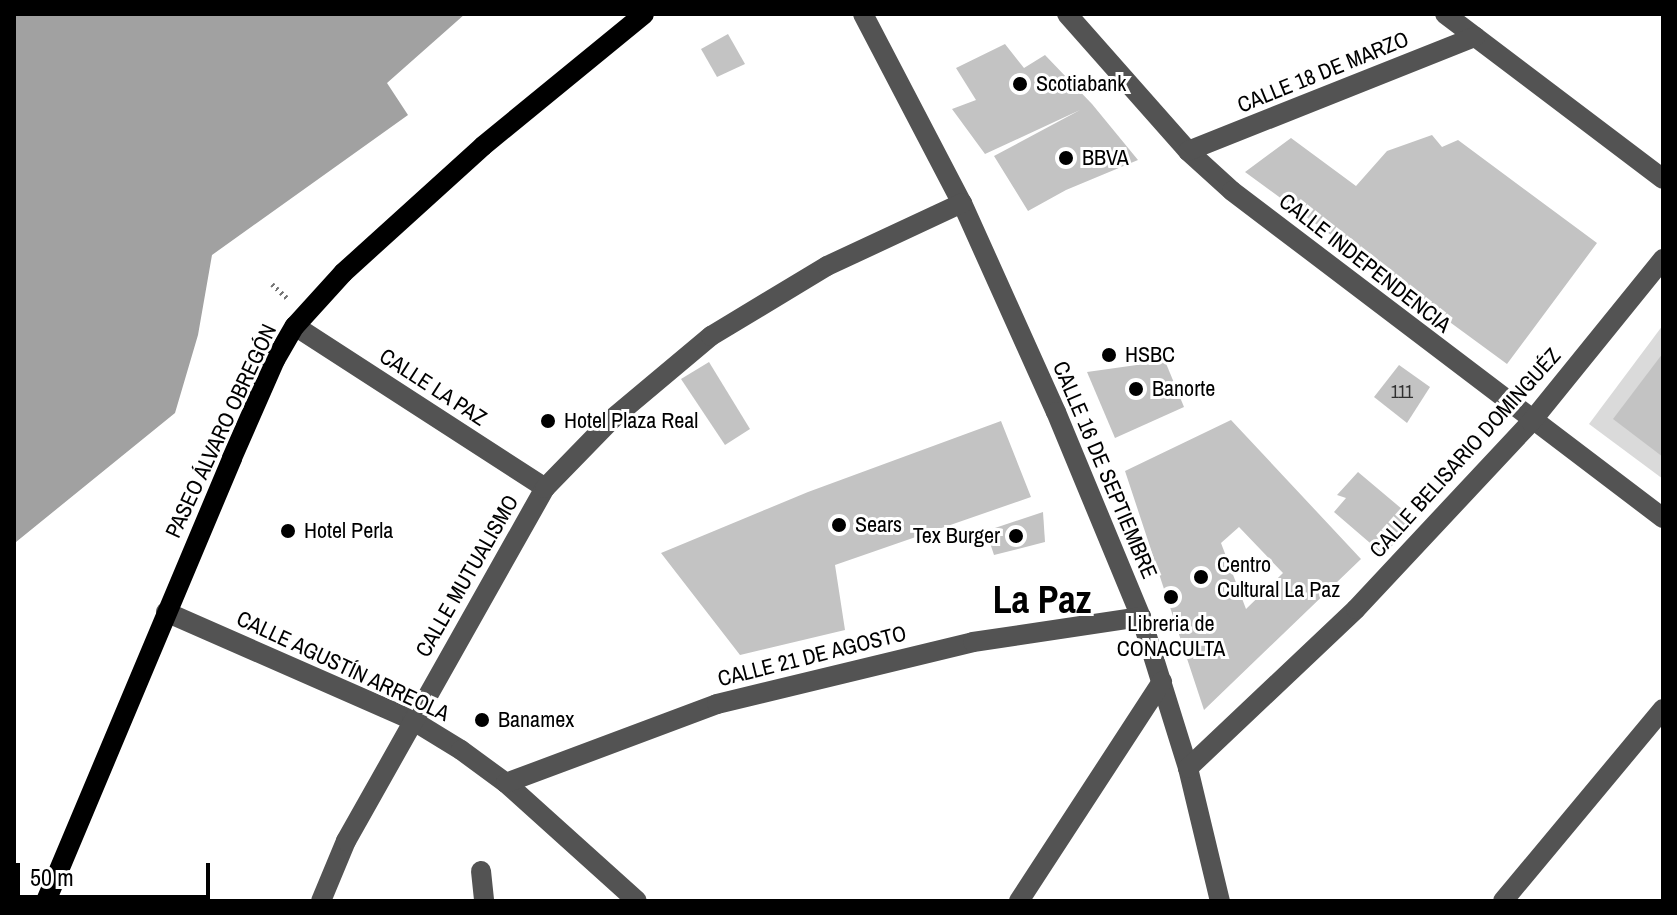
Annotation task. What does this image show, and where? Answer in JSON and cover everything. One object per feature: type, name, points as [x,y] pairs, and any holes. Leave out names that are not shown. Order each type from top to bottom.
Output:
[{"type":"main road","name":"PASEO ÁLVARO OBREGÓN","points":[[46,901],[275,360],[295,326],[343,273],[483,146],[644,14]]},
{"type":"street","name":"CALLE 16 DE SEPTIEMBRE","points":[[863,14],[962,203],[1056,412],[1141,617],[1188,768],[1220,901]]},
{"type":"street","name":"CALLE INDEPENDENCIA","points":[[1067,14],[1188,151],[1244,201],[1531,422],[1663,518]]},
{"type":"street","points":[[1445,14],[1663,179]]},
{"type":"street","name":"CALLE 18 DE MARZO","points":[[1188,151],[1475,37]]},
{"type":"street","name":"CALLE MUTUALISMO","points":[[321,901],[346,841],[545,488],[612,419],[711,336],[827,266],[962,203]]},
{"type":"street","name":"CALLE BELISARIO DOMINGUÉZ","points":[[1188,768],[1356,609],[1531,422],[1663,259]]},
{"type":"street","name":"CALLE LA PAZ","points":[[295,326],[545,488]]},
{"type":"street","name":"CALLE AGUSTÍN ARREOLA","points":[[166,612],[412,720],[461,750],[506,783],[637,901]]},
{"type":"street","name":"CALLE 21 DE AGOSTO","points":[[506,783],[717,704],[973,642],[1141,617]]},
{"type":"street","points":[[1019,901],[1162,682]]},
{"type":"street","points":[[1503,901],[1663,709]]},
{"type":"street","points":[[481,871],[484,901]]},
{"type":"shaded area","points":[[14,14],[465,14],[387,83],[408,115],[212,255],[198,335],[175,413],[16,542],[14,548]]},
{"type":"shaded area","points":[[1663,325],[1663,479],[1589,424]]},
{"type":"building","points":[[728,34],[745,64],[717,77],[701,49]]},
{"type":"building","points":[[1005,44],[1024,68],[1045,55],[1092,104],[1138,160],[1066,190],[1028,211],[994,156],[1080,110],[985,154],[952,109],[976,100],[956,68]]},
{"type":"building","points":[[1432,135],[1442,147],[1458,140],[1597,243],[1507,364],[1245,172],[1291,138],[1356,186],[1387,151]]},
{"type":"building","points":[[1663,353],[1663,457],[1613,419]]},
{"type":"building","name":"Banorte","points":[[1165,361],[1184,407],[1115,438],[1087,372]]},
{"type":"building","points":[[709,362],[750,429],[725,445],[681,379]]},
{"type":"building","points":[[1399,365],[1430,387],[1407,423],[1374,397]]},
{"type":"building","name":"Centro Cultural La Paz","points":[[1231,420],[1361,559],[1204,710],[1125,471]],"holes":[[[1239,527],[1283,573],[1246,609],[1221,543]]]},
{"type":"building","name":"Sears","points":[[1001,421],[1031,497],[835,565],[845,630],[740,655],[661,553],[808,492]]},
{"type":"building","points":[[1358,472],[1415,520],[1384,555],[1334,512],[1346,498],[1337,495]]},
{"type":"building","name":"Tex Burger","points":[[1043,512],[1045,542],[994,555],[986,531]]},
{"type":"place","name":"Scotiabank","points":[[1020,84]]},
{"type":"place","name":"BBVA","points":[[1066,158]]},
{"type":"place","name":"HSBC","points":[[1109,355]]},
{"type":"place","name":"Banorte","points":[[1136,389]]},
{"type":"place","name":"Hotel Plaza Real","points":[[548,421]]},
{"type":"place","name":"Sears","points":[[839,525]]},
{"type":"place","name":"Hotel Perla","points":[[288,531]]},
{"type":"place","name":"Tex Burger","points":[[1016,536]]},
{"type":"place","name":"Centro Cultural La Paz","points":[[1201,577]]},
{"type":"place","name":"Libreria de CONACULTA","points":[[1171,597]]},
{"type":"place","name":"Banamex","points":[[482,720]]},
{"type":"district","name":"La Paz","points":[[1042,600]]}]
